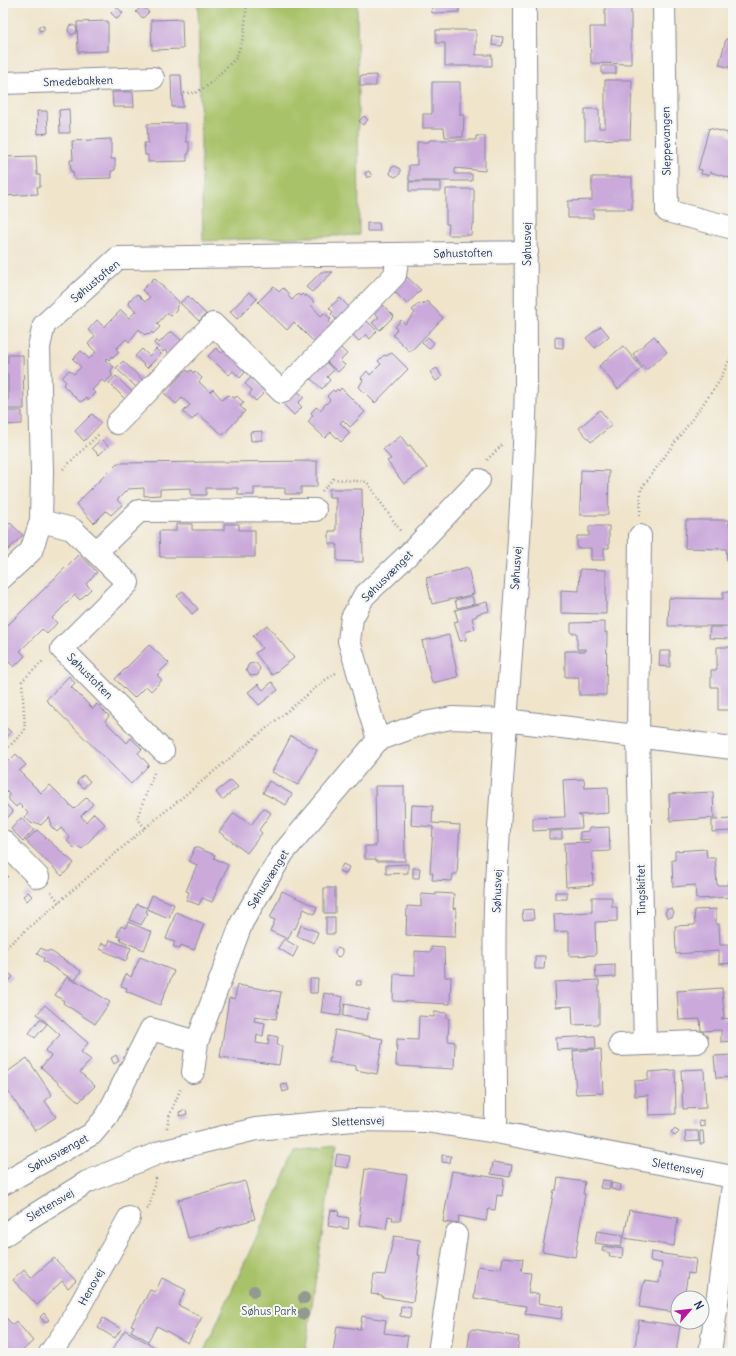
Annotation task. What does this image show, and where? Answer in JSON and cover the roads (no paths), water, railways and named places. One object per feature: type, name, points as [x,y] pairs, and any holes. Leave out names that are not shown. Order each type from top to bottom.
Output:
[{"type":"street","name":"Søhusvej","points":[[496,1132],[495,908],[525,442],[527,252],[525,3]]},
{"type":"street","name":"Sleppevangen","points":[[664,3],[667,211],[733,228]]},
{"type":"street","name":"Smedebakken","points":[[3,83],[153,78]]},
{"type":"street","name":"Søhustoften","points":[[3,577],[30,551],[41,521],[42,472],[39,348],[44,325],[118,258],[527,252]]},
{"type":"street","points":[[117,423],[214,324],[282,392],[395,275],[398,254]]},
{"type":"street","name":"Søhusvænget","points":[[378,740],[349,640],[352,618],[364,596],[413,550],[479,480]]},
{"type":"street","points":[[96,552],[139,511],[315,510]]},
{"type":"street","name":"Søhustoften","points":[[41,521],[72,529],[128,583],[62,649],[163,750]]},
{"type":"street","name":"Tingskiftet","points":[[640,536],[638,737],[645,1044]]},
{"type":"street","name":"Søhusvænget","points":[[193,1072],[198,1042],[245,916],[283,853],[378,740],[424,723],[452,718],[506,720]]},
{"type":"street","points":[[506,720],[733,748]]},
{"type":"street","points":[[3,841],[38,877]]},
{"type":"street","name":"Søhusvænget","points":[[3,1184],[92,1134],[107,1116],[151,1029],[198,1042]]},
{"type":"street","points":[[620,1045],[697,1042]]},
{"type":"street","name":"Slettensvej","points":[[3,1236],[87,1182],[161,1152],[256,1129],[353,1120],[424,1121],[496,1132],[733,1178]]},
{"type":"street","points":[[710,1353],[733,1186]]},
{"type":"street","name":"Henovej","points":[[50,1353],[65,1332],[129,1218]]},
{"type":"street","points":[[439,1353],[456,1235]]},
{"type":"park label","name":"Søhus Park","points":[[269,1311]]}]
